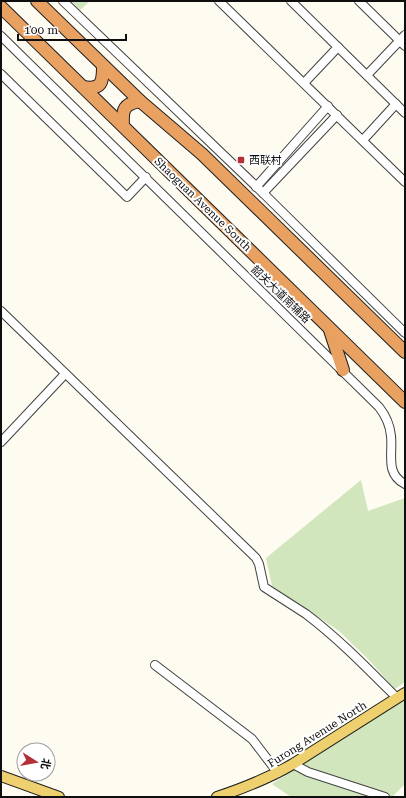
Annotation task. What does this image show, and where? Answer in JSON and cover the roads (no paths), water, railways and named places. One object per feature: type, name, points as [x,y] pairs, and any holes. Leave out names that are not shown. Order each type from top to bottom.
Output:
[{"type":"highway","points":[[37,1],[140,101],[202,154],[405,352]]},
{"type":"highway","name":"Shaoguan Avenue South","points":[[1,7],[405,402]]},
{"type":"highway","points":[[83,87],[93,88],[100,85],[103,77],[103,66]]},
{"type":"highway","points":[[123,125],[122,116],[126,106],[140,101]]},
{"type":"highway","points":[[329,327],[343,370]]},
{"type":"main road","name":"Furong Avenue North","points":[[217,797],[252,785],[278,773],[401,696]]},
{"type":"main road","points":[[1,776],[59,797]]},
{"type":"street","points":[[63,1],[263,193],[405,333]]},
{"type":"street","points":[[291,1],[405,113]]},
{"type":"street","points":[[359,1],[403,40],[367,75]]},
{"type":"street","points":[[225,3],[405,182]]},
{"type":"street","name":"韶关大道南辅路","points":[[1,36],[379,407],[386,416],[390,426],[391,470],[400,482],[405,484]]},
{"type":"street","points":[[304,83],[338,47]]},
{"type":"street","points":[[1,74],[127,197],[146,177]]},
{"type":"street","points":[[362,140],[396,104]]},
{"type":"street","points":[[256,187],[328,106]]},
{"type":"street","points":[[263,193],[337,115]]},
{"type":"street","points":[[1,311],[256,558],[259,564],[264,587],[305,614],[401,696]]},
{"type":"street","points":[[1,442],[65,374]]},
{"type":"street","points":[[155,665],[252,739],[278,773]]},
{"type":"street","points":[[294,764],[308,772],[385,797]]},
{"type":"place","name":"西联村","points":[[241,160]]}]
